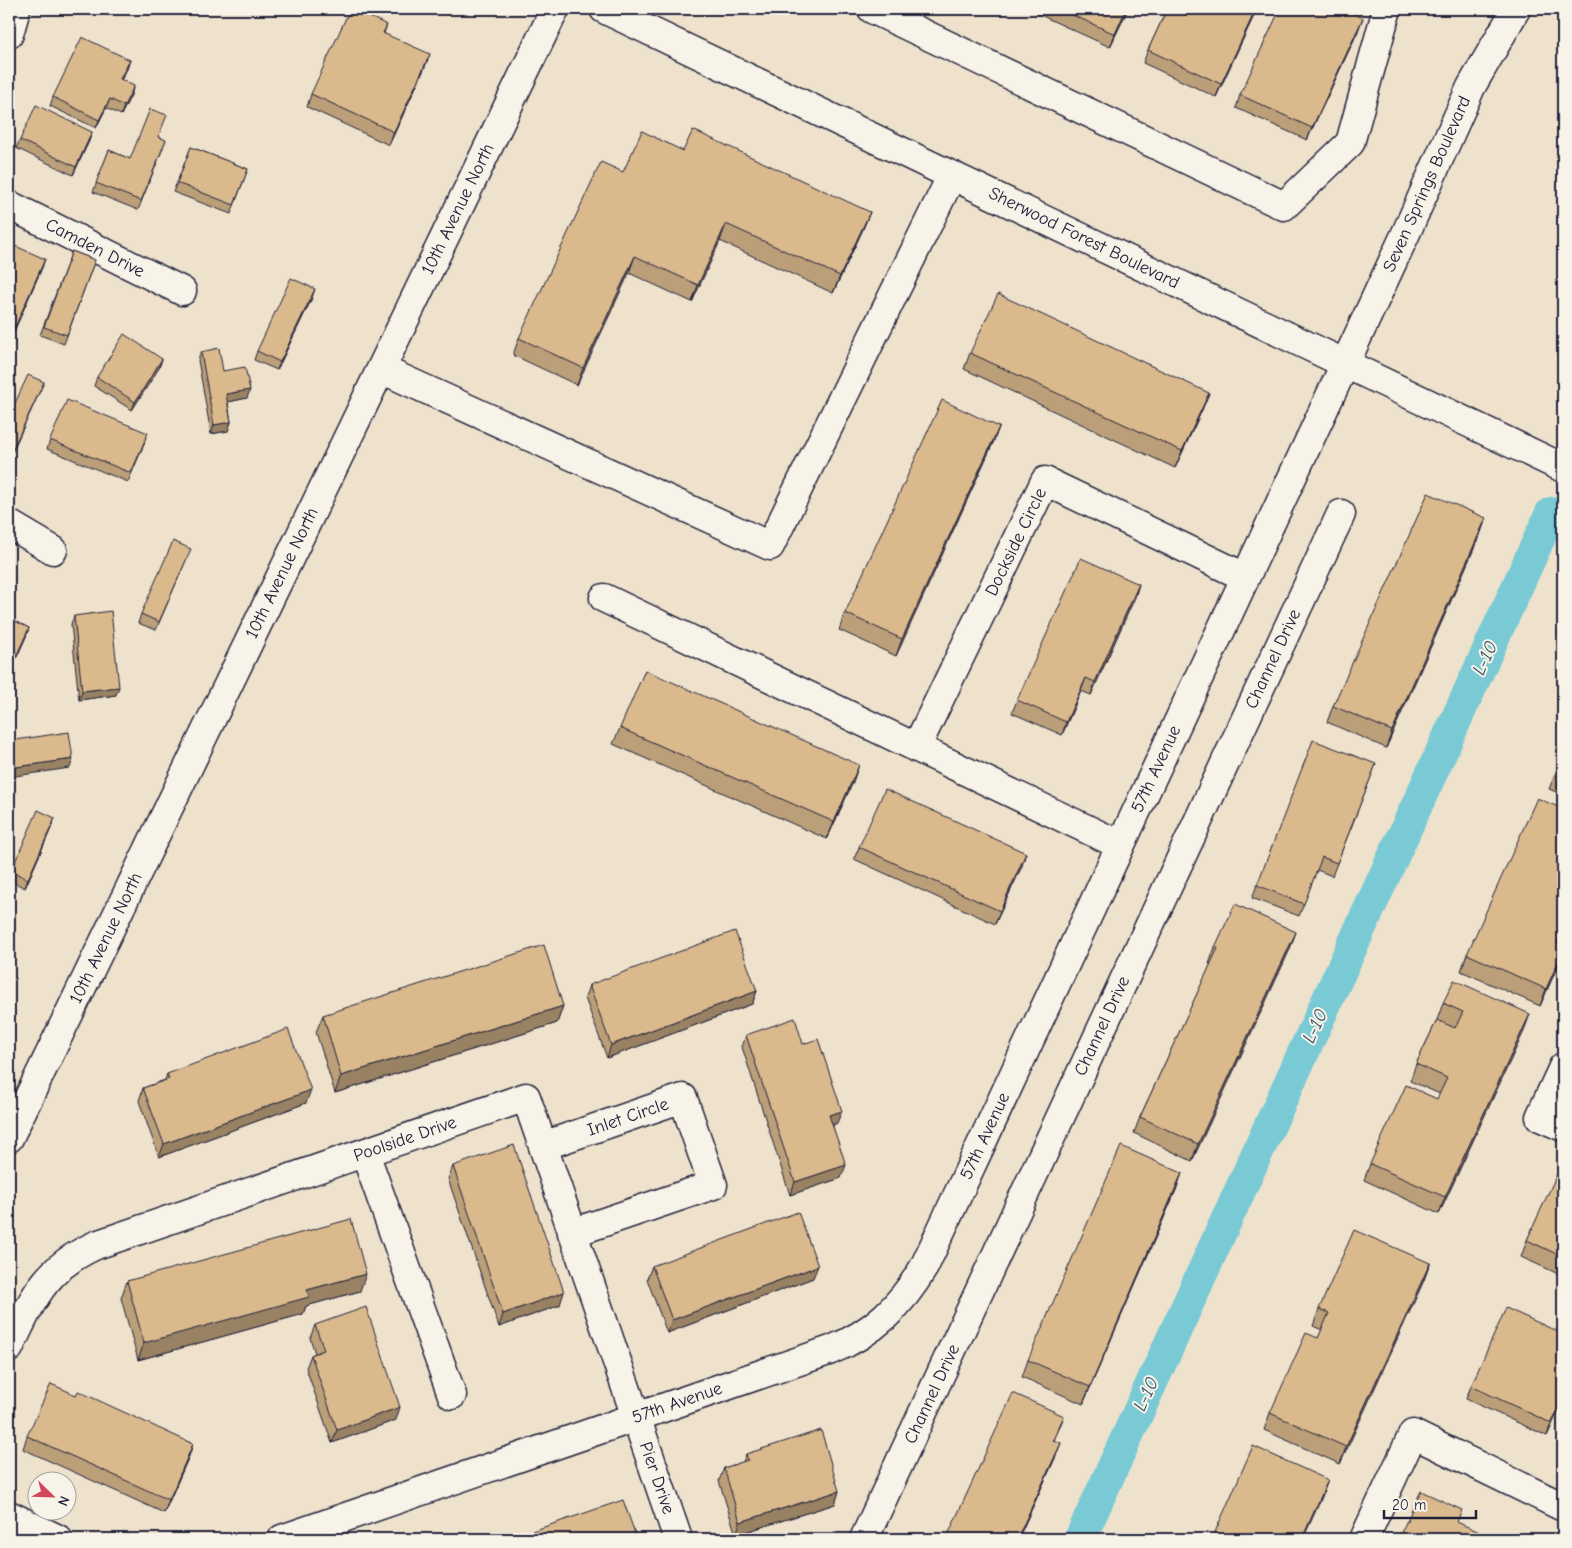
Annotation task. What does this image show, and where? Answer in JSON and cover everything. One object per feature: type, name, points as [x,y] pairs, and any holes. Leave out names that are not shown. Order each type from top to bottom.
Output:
[{"type":"street","points":[[9,34],[16,9]]},
{"type":"street","name":"10th Avenue North","points":[[9,1138],[555,9]]},
{"type":"street","name":"Sherwood Forest Boulevard","points":[[604,9],[1563,468]]},
{"type":"street","points":[[872,9],[1284,206],[1350,143],[1387,9]]},
{"type":"street","name":"Seven Springs Boulevard","points":[[1344,362],[1406,234],[1471,87],[1516,9]]},
{"type":"street","points":[[381,368],[770,546],[952,175]]},
{"type":"street","name":"Camden Drive","points":[[9,205],[182,291]]},
{"type":"street","name":"57th Avenue","points":[[282,1539],[850,1342],[886,1318],[901,1303],[924,1267],[1344,362]]},
{"type":"street","name":"Dockside Circle","points":[[916,748],[1045,481],[1245,577]]},
{"type":"street","name":"Channel Drive","points":[[864,1539],[1340,514]]},
{"type":"street","points":[[9,524],[53,550]]},
{"type":"street","points":[[604,598],[1120,846]]},
{"type":"street","points":[[1563,1067],[1540,1116],[1563,1127]]},
{"type":"street","name":"Poolside Drive","points":[[9,1348],[32,1300],[44,1282],[59,1266],[76,1254],[526,1097],[636,1417]]},
{"type":"street","name":"Inlet Circle","points":[[543,1146],[683,1098],[713,1185],[572,1233]]},
{"type":"street","points":[[365,1153],[452,1395]]},
{"type":"street","name":"Pier Drive","points":[[636,1417],[678,1539]]},
{"type":"street","points":[[1364,1539],[1413,1434],[1563,1507]]},
{"type":"street","points":[[9,1515],[58,1539]]},
{"type":"building","points":[[350,9],[387,25],[383,33],[430,54],[394,132],[311,94]]},
{"type":"building","points":[[1059,9],[1126,9],[1115,34]]},
{"type":"building","points":[[1167,9],[1256,9],[1221,84],[1148,50]]},
{"type":"building","points":[[1280,9],[1344,9],[1363,18],[1312,128],[1240,95]]},
{"type":"building","points":[[82,37],[130,60],[120,79],[134,86],[124,106],[110,99],[99,120],[53,97]]},
{"type":"building","points":[[36,105],[92,132],[76,167],[20,140]]},
{"type":"building","points":[[150,109],[167,115],[158,137],[166,140],[141,201],[96,183],[109,150],[130,159]]},
{"type":"building","points":[[693,130],[870,212],[840,276],[726,224],[698,285],[635,256],[583,368],[519,338],[601,162],[623,172],[642,131],[683,151]]},
{"type":"building","points":[[191,147],[248,169],[234,205],[177,183]]},
{"type":"building","points":[[13,245],[45,259],[15,327],[9,324],[9,256]]},
{"type":"building","points":[[72,251],[95,260],[67,335],[44,327]]},
{"type":"building","points":[[291,278],[315,289],[280,362],[257,351]]},
{"type":"building","points":[[998,294],[1209,393],[1182,451],[970,353]]},
{"type":"building","points":[[124,334],[162,359],[135,402],[97,377]]},
{"type":"building","points":[[219,348],[223,371],[245,367],[250,390],[226,394],[231,422],[214,425],[201,352]]},
{"type":"building","points":[[28,375],[44,382],[9,457],[9,416]]},
{"type":"building","points":[[67,400],[148,433],[131,473],[50,440]]},
{"type":"building","points":[[942,400],[999,427],[902,639],[845,613]]},
{"type":"building","points":[[1428,493],[1486,518],[1392,731],[1333,706]]},
{"type":"building","points":[[173,541],[191,549],[159,622],[141,614]]},
{"type":"building","points":[[1081,558],[1139,584],[1095,682],[1086,678],[1066,722],[1017,700]]},
{"type":"building","points":[[111,611],[119,687],[82,691],[74,616]]},
{"type":"building","points":[[9,618],[29,628],[15,659],[9,657]]},
{"type":"building","points":[[645,670],[859,765],[834,822],[620,728]]},
{"type":"building","points":[[69,732],[73,759],[9,768],[9,741]]},
{"type":"building","points":[[1313,740],[1376,764],[1337,863],[1322,857],[1304,904],[1257,885]]},
{"type":"building","points":[[1563,756],[1563,776],[1556,772]]},
{"type":"building","points":[[885,789],[1026,853],[1000,911],[859,847]]},
{"type":"building","points":[[1537,798],[1563,809],[1563,930],[1557,943],[1563,945],[1563,951],[1546,989],[1467,954]]},
{"type":"building","points":[[38,810],[55,818],[28,879],[11,871]]},
{"type":"building","points":[[1235,904],[1296,932],[1198,1144],[1140,1117],[1218,948],[1215,947]]},
{"type":"building","points":[[735,931],[757,991],[611,1045],[589,985]]},
{"type":"building","points":[[544,945],[563,1006],[341,1076],[323,1015]]},
{"type":"building","points":[[1454,980],[1530,1014],[1445,1197],[1370,1164],[1406,1085],[1437,1099],[1447,1078],[1416,1064],[1437,1020],[1455,1028],[1463,1012],[1443,1003]]},
{"type":"building","points":[[795,1018],[803,1044],[818,1039],[842,1111],[829,1115],[846,1165],[795,1182],[746,1035]]},
{"type":"building","points":[[288,1029],[311,1090],[164,1144],[143,1088],[169,1079],[167,1074]]},
{"type":"building","points":[[514,1145],[564,1292],[503,1314],[453,1166]]},
{"type":"building","points":[[1121,1146],[1182,1173],[1090,1387],[1028,1360]]},
{"type":"building","points":[[1563,1164],[1563,1257],[1527,1240]]},
{"type":"building","points":[[798,1212],[818,1266],[672,1320],[652,1266]]},
{"type":"building","points":[[351,1219],[366,1274],[307,1290],[309,1297],[144,1343],[127,1281]]},
{"type":"building","points":[[1354,1230],[1430,1263],[1346,1447],[1270,1413],[1306,1333],[1318,1338],[1329,1313],[1319,1309]]},
{"type":"building","points":[[366,1307],[400,1407],[337,1430],[311,1355],[324,1350],[315,1325]]},
{"type":"building","points":[[1506,1308],[1563,1334],[1563,1398],[1551,1423],[1471,1386]]},
{"type":"building","points":[[51,1384],[76,1395],[78,1391],[193,1444],[169,1500],[27,1436]]},
{"type":"building","points":[[1013,1393],[1064,1416],[1053,1440],[1061,1443],[1017,1539],[958,1539],[948,1535]]},
{"type":"building","points":[[821,1430],[839,1491],[740,1522],[724,1468],[748,1460],[746,1454]]},
{"type":"building","points":[[1253,1446],[1328,1480],[1302,1539],[1212,1539]]},
{"type":"building","points":[[1421,1491],[1462,1510],[1457,1522],[1495,1539],[1398,1539]]},
{"type":"building","points":[[623,1500],[637,1539],[509,1539]]},
{"type":"waterway","name":"L-10","points":[[1080,1539],[1551,513]]}]
